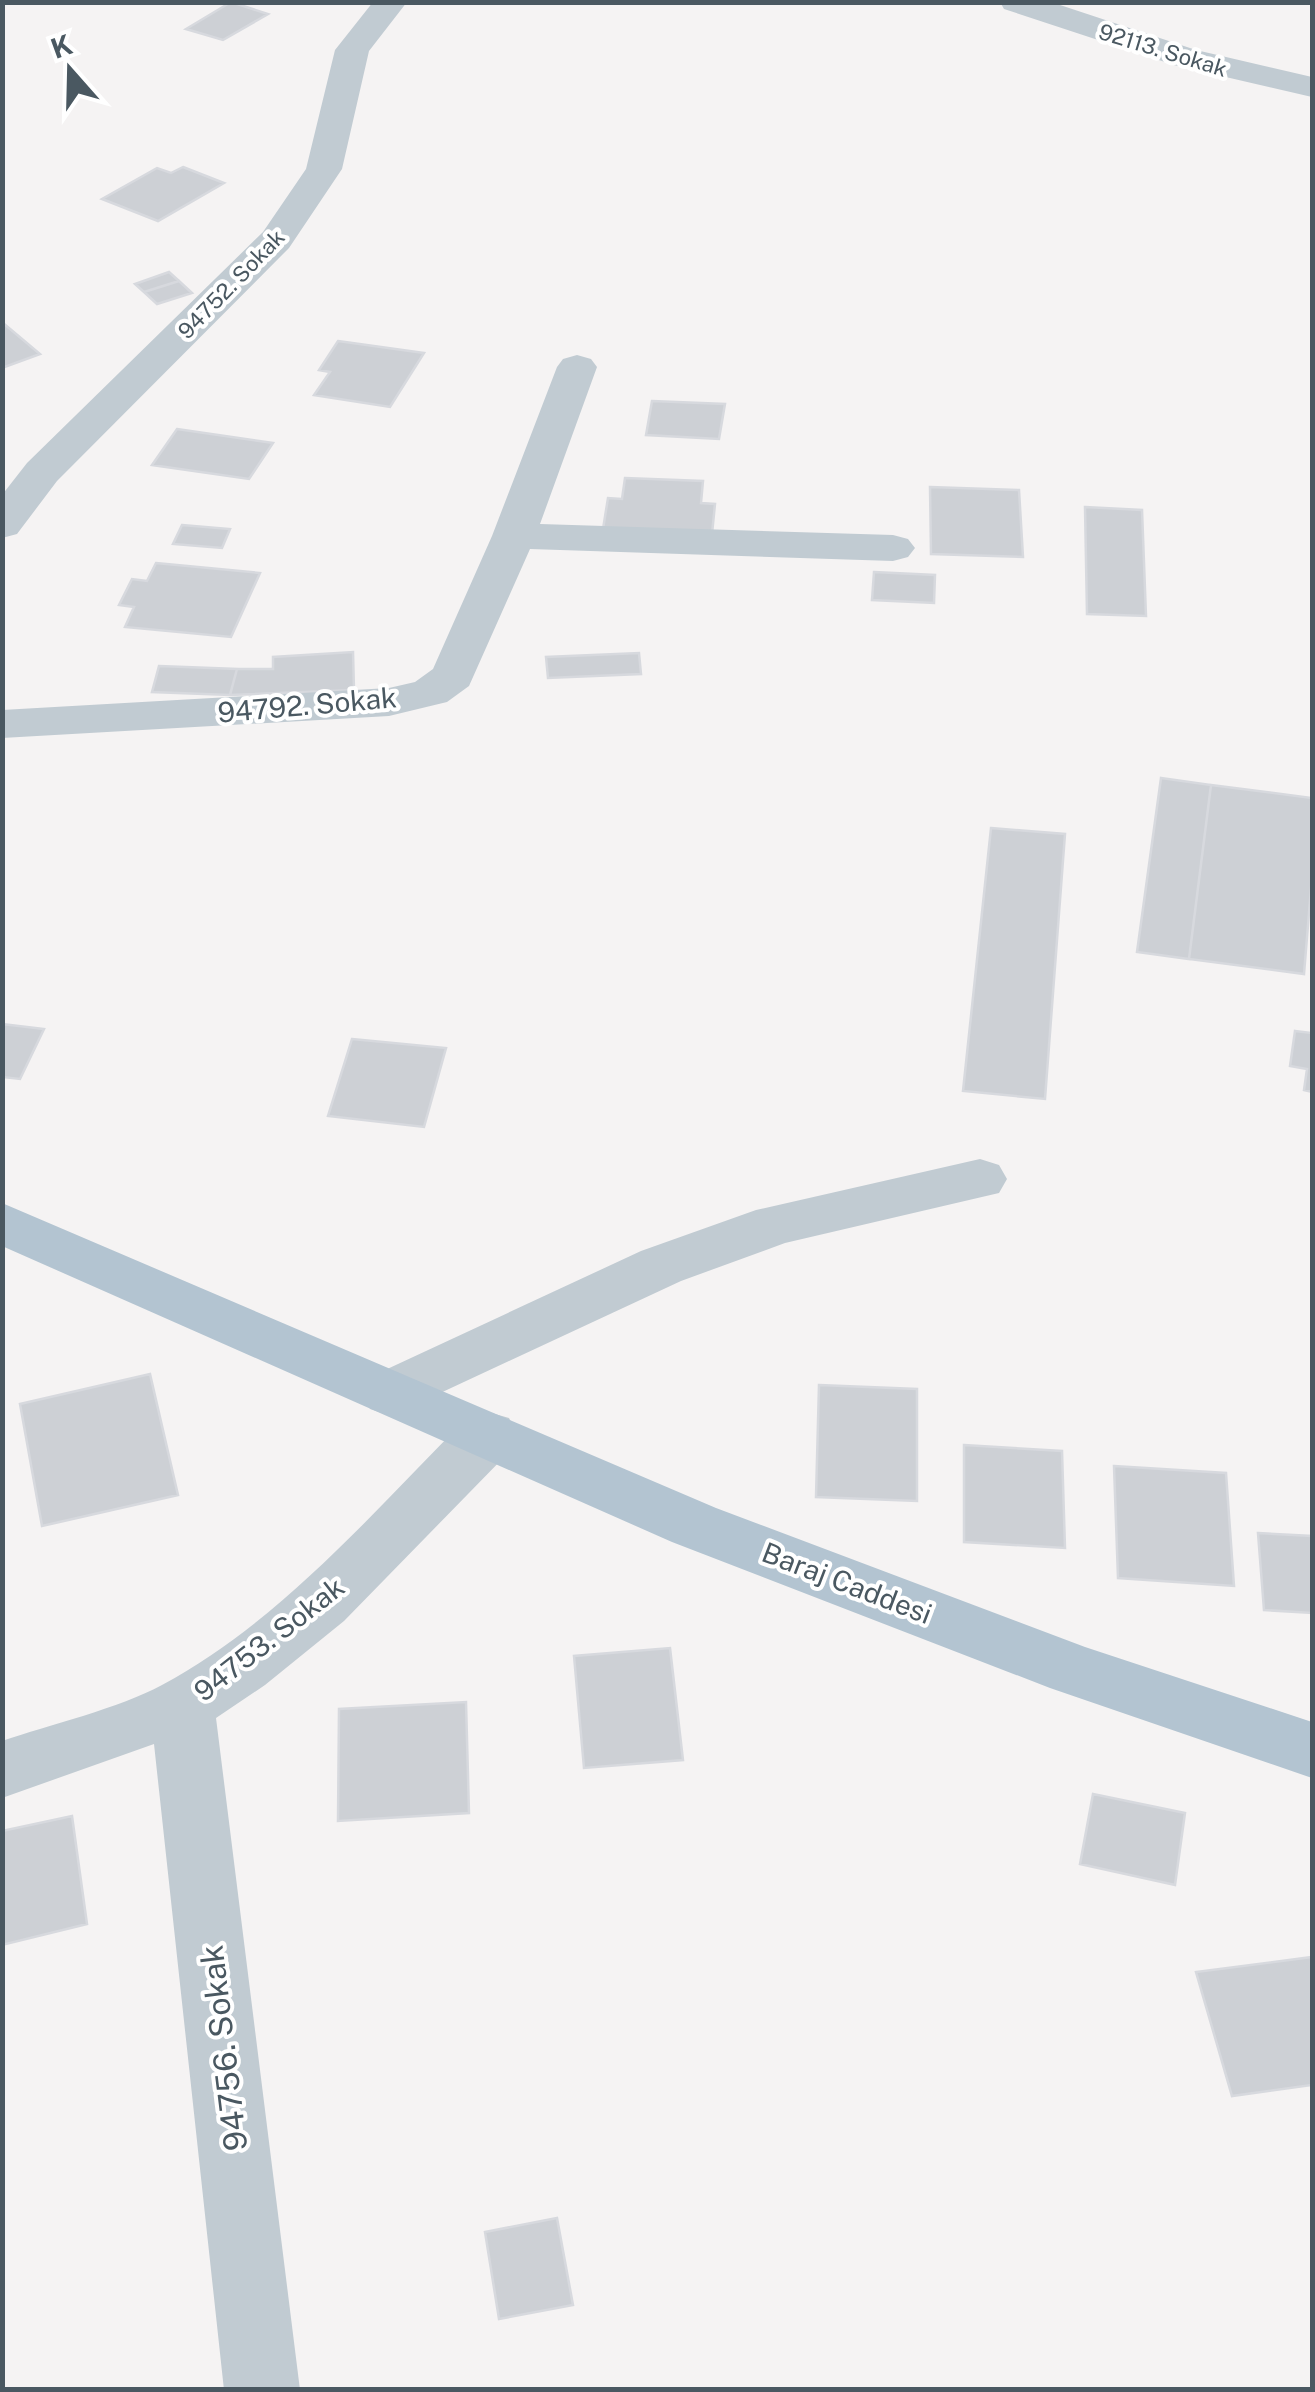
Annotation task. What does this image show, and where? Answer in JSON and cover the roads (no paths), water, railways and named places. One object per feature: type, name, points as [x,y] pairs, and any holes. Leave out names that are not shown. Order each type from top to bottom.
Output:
[{"type":"main road","name":"Baraj Caddesi","points":[[2,1223],[712,1532],[1072,1669],[1312,1750]]},
{"type":"street","name":"94752. Sokak","points":[[2,525],[52,462],[276,240],[324,168],[352,50],[391,2]]},
{"type":"street","name":"92113. Sokak","points":[[1016,2],[1186,58],[1312,88]]},
{"type":"street","name":"94792. Sokak","points":[[2,724],[310,708],[389,702],[431,692],[453,676],[514,536],[576,367]]},
{"type":"street","points":[[514,536],[894,548]]},
{"type":"street","points":[[391,1393],[661,1266],[776,1224],[980,1178]]},
{"type":"street","name":"94753. Sokak","points":[[2,1770],[182,1706],[244,1666],[322,1603],[488,1435]]},
{"type":"street","name":"94756. Sokak","points":[[182,1706],[262,2390]]}]
